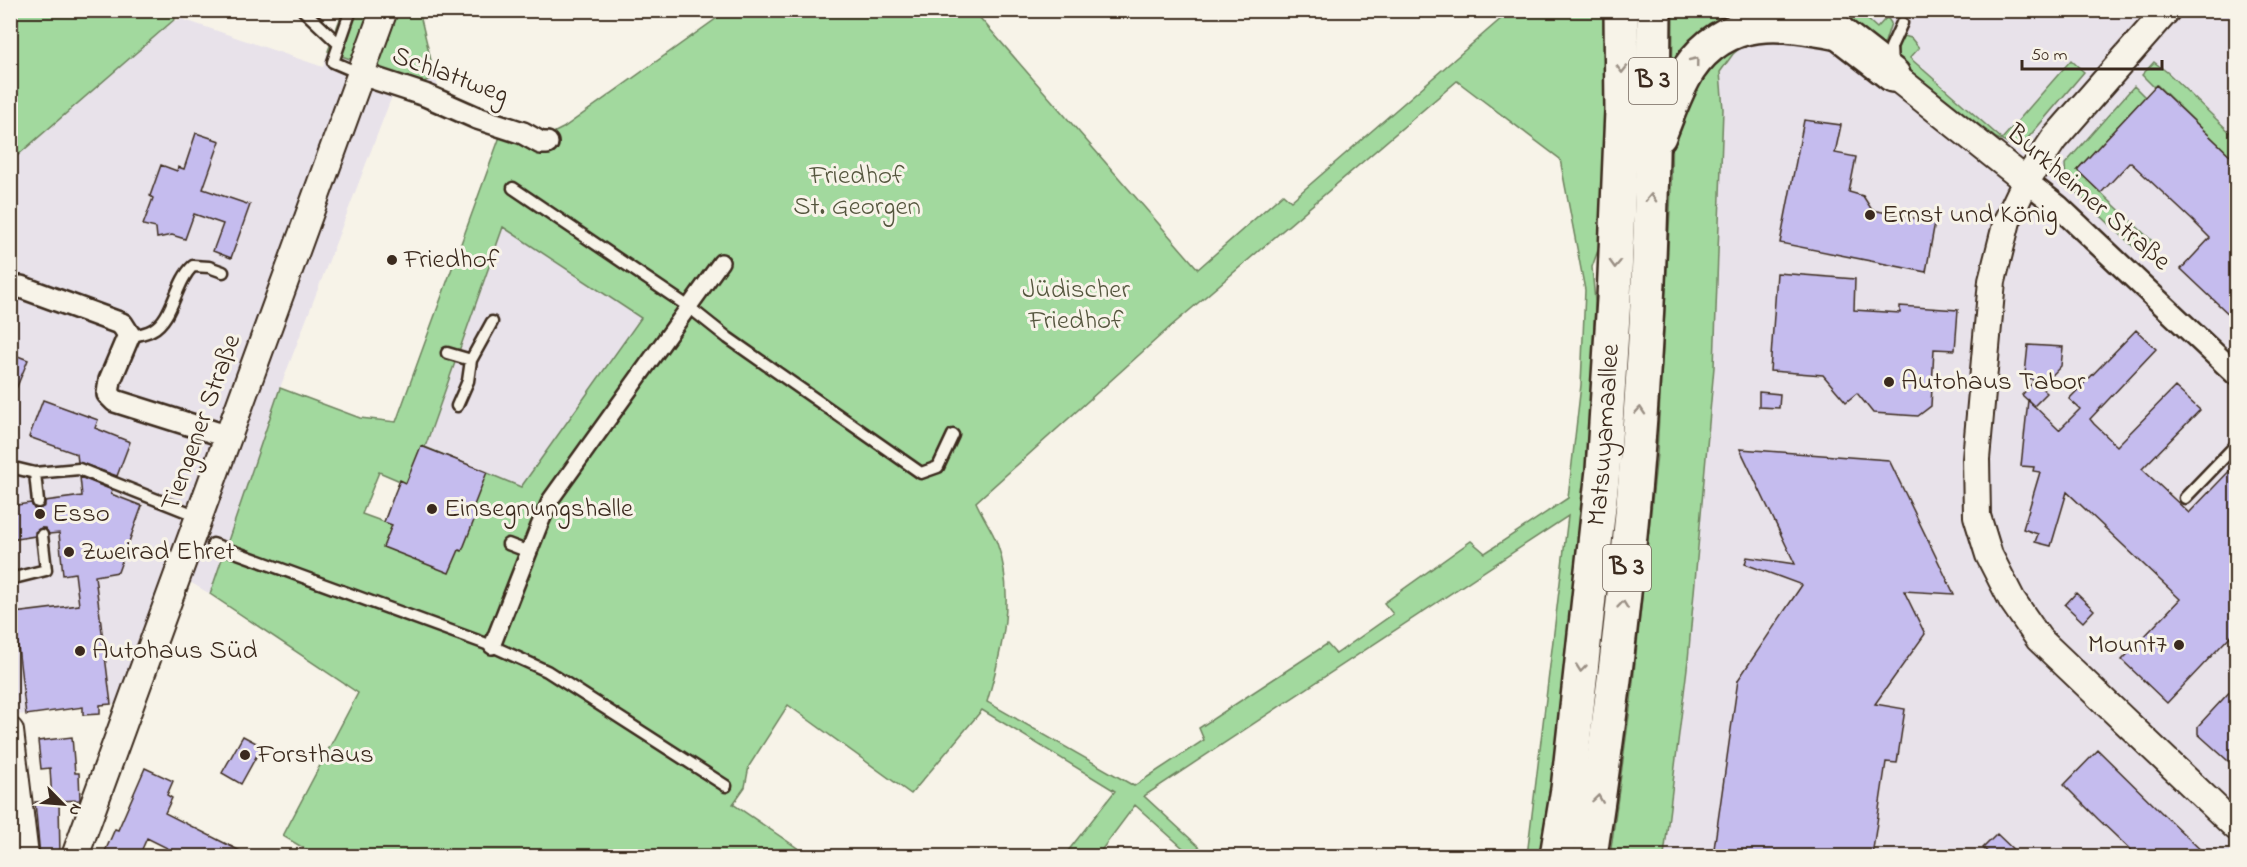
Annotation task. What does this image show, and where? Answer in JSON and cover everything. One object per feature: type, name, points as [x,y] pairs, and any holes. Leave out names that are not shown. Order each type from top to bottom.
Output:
[{"type":"highway","name":"Matsuyamaallee","points":[[1557,856],[1568,789],[1603,470],[1614,299],[1621,134],[1622,10]]},
{"type":"highway","name":"Matsuyamaallee","points":[[1590,856],[1624,603],[1636,470],[1653,152],[1654,10]]},
{"type":"highway","points":[[1653,152],[1688,70],[1703,52],[1722,38],[1746,27],[1769,23],[1798,25],[1827,22],[1893,75]]},
{"type":"street","name":"Tiengener Straße","points":[[75,856],[384,10]]},
{"type":"street","points":[[2167,10],[2054,139],[2026,182],[2007,221],[1992,281],[1976,459],[1977,516],[1989,555],[2012,600],[2039,639],[2236,827]]},
{"type":"street","name":"Schlattweg","points":[[361,74],[425,95],[477,118],[523,133],[541,143],[547,143]]},
{"type":"street","name":"Burkheimer Straße","points":[[1893,75],[2058,206],[2236,374]]},
{"type":"street","points":[[492,646],[551,499],[721,262]]},
{"type":"street","points":[[10,287],[21,287],[122,324],[128,337],[110,380],[108,394],[115,401],[229,437]]},
{"type":"street","points":[[10,731],[25,856]]},
{"type":"lane","points":[[303,10],[339,44],[351,10]]},
{"type":"lane","points":[[1893,75],[1891,48],[1902,23]]},
{"type":"lane","name":"Schlattweg","points":[[339,44],[333,62],[361,74]]},
{"type":"lane","points":[[513,188],[689,308],[728,338],[921,473],[938,467],[953,435]]},
{"type":"lane","points":[[128,337],[153,330],[165,317],[185,273],[193,266],[209,267],[223,272]]},
{"type":"lane","points":[[457,406],[468,381],[471,360],[492,322]]},
{"type":"lane","points":[[447,353],[471,360]]},
{"type":"lane","points":[[2186,498],[2236,445]]},
{"type":"lane","points":[[10,467],[35,473],[79,470],[200,517]]},
{"type":"lane","points":[[35,473],[38,502]]},
{"type":"lane","points":[[10,579],[46,570],[42,535]]},
{"type":"lane","points":[[213,544],[492,646],[547,671],[726,786]]},
{"type":"lane","points":[[508,544],[529,552]]},
{"type":"shaded area","points":[[1798,11],[2236,11],[2236,856],[1664,856],[1688,660],[1714,367],[1723,109],[1720,72],[1733,54],[1745,44]]},
{"type":"shaded area","points":[[182,19],[323,67],[328,51],[419,84],[435,77],[438,87],[472,107],[547,136],[555,151],[540,151],[392,96],[280,388],[210,594],[170,570],[123,703],[17,715],[10,660],[10,161],[173,21]]},
{"type":"shaded area","points":[[503,227],[641,318],[521,487],[425,448]]},
{"type":"green space","points":[[10,11],[174,11],[175,19],[11,161]]},
{"type":"green space","points":[[343,11],[424,11],[421,19],[435,77],[419,84],[328,51]]},
{"type":"green space","points":[[727,11],[974,11],[1198,269],[1283,194],[1291,201],[1510,11],[1606,11],[1607,225],[1592,267],[1595,302],[1588,475],[1568,660],[1541,856],[1527,856],[1568,516],[1144,796],[1209,856],[1192,856],[1135,805],[1097,856],[1064,856],[1115,791],[982,710],[911,794],[788,705],[749,766],[745,787],[733,804],[809,856],[317,856],[283,836],[358,693],[210,594],[280,388],[360,418],[396,422],[502,131],[540,151],[554,151],[547,136],[563,128]],"holes":[[[1457,81],[1560,159],[1585,290],[1581,385],[1568,498],[1485,553],[1471,541],[1384,603],[1393,614],[1336,654],[1327,644],[1199,728],[1204,740],[1134,786],[987,702],[1002,643],[1006,583],[997,543],[976,502],[1170,327]],[[503,227],[641,318],[521,487],[425,447]],[[379,472],[400,481],[384,522],[362,514]]]},
{"type":"green space","points":[[1673,11],[1798,11],[1761,38],[1745,44],[1733,54],[1720,72],[1723,109],[1714,367],[1688,660],[1664,856],[1610,856],[1631,701],[1657,454],[1671,191]]},
{"type":"green space","points":[[1841,11],[1858,11],[1877,28],[1887,17],[1891,23],[1883,48]]},
{"type":"green space","points":[[1904,36],[1911,38],[1919,48],[1910,58],[2002,139],[2071,60],[2084,72],[2017,148],[1996,138],[1897,60],[1899,41]]},
{"type":"green space","points":[[2154,62],[2236,138],[2236,161],[2157,85],[2154,87],[2142,75]]},
{"type":"green space","points":[[2134,86],[2145,97],[2077,170],[2152,241],[2139,252],[2066,183],[2065,164]]},
{"type":"building","points":[[2156,85],[2236,161],[2236,321],[2181,269],[2210,238],[2192,220],[2130,162],[2101,193],[2077,170]]},
{"type":"building","points":[[1804,120],[1841,125],[1835,153],[1856,157],[1849,192],[1863,196],[1872,210],[1935,222],[1926,272],[1780,243]]},
{"type":"building","points":[[196,133],[220,141],[203,189],[250,205],[231,258],[213,251],[223,224],[194,214],[185,239],[172,235],[157,238],[156,228],[143,225],[153,198],[150,196],[161,165],[177,171],[178,167],[184,169]]},
{"type":"building","points":[[1777,273],[1855,279],[1854,310],[1900,313],[1900,306],[1958,310],[1955,350],[1934,349],[1931,406],[1918,416],[1873,413],[1857,393],[1846,402],[1823,375],[1770,371]]},
{"type":"building","points":[[2136,330],[2156,349],[2090,419],[2117,446],[2175,387],[2200,410],[2142,469],[2189,513],[2236,464],[2236,630],[2167,703],[2122,660],[2180,599],[2067,492],[2051,546],[2035,542],[2038,534],[2023,529],[2040,472],[2033,471],[2034,467],[2021,466],[2028,400],[2059,430],[2080,409],[2069,399]]},
{"type":"building","points":[[2028,345],[2063,347],[2061,366],[2041,387],[2025,374]]},
{"type":"building","points":[[10,353],[28,360],[11,401],[10,401]]},
{"type":"building","points":[[2034,381],[2047,393],[2034,406],[2022,395]]},
{"type":"building","points":[[1759,392],[1780,394],[1779,408],[1759,407]]},
{"type":"building","points":[[43,400],[98,420],[95,428],[130,442],[117,476],[78,462],[77,454],[29,437]]},
{"type":"building","name":"Einsegnungshalle","points":[[421,446],[487,472],[473,508],[478,510],[462,551],[459,550],[449,573],[383,547],[392,525],[384,522],[394,495],[400,480],[406,483]]},
{"type":"building","points":[[1740,449],[1889,460],[1954,594],[1904,591],[1925,634],[1875,704],[1905,709],[1897,763],[1886,762],[1872,856],[1713,856],[1738,680],[1802,585],[1745,564],[1747,557],[1795,564]]},
{"type":"building","points":[[80,477],[112,490],[111,494],[142,506],[118,572],[95,576],[111,704],[100,705],[100,714],[83,715],[83,707],[26,715],[14,613],[79,605],[75,573],[63,575],[59,533],[49,534],[45,528],[41,528],[35,532],[35,536],[10,540],[10,506],[31,503],[34,509],[39,509],[45,506],[45,501],[82,496]]},
{"type":"building","points":[[2076,593],[2094,610],[2083,622],[2065,605]]},
{"type":"building","points":[[2236,685],[2236,768],[2198,734],[2198,726]]},
{"type":"building","name":"Forsthaus","points":[[243,736],[262,746],[241,784],[222,773]]},
{"type":"building","points":[[72,737],[75,773],[79,773],[80,800],[59,801],[60,856],[40,856],[35,802],[55,801],[52,801],[50,768],[41,769],[38,741]]},
{"type":"building","points":[[2098,750],[2207,856],[2137,856],[2098,819],[2064,785]]},
{"type":"building","points":[[145,768],[173,781],[167,795],[172,798],[165,813],[250,856],[183,856],[147,838],[139,856],[103,856],[115,829],[118,830]]},
{"type":"building","points":[[1997,834],[2020,856],[1992,856],[1983,848]]},
{"type":"place","name":"Ernst und König","points":[[1870,215]]},
{"type":"place","name":"Friedhof","points":[[392,260]]},
{"type":"place","name":"Autohaus Tabor","points":[[1889,382]]},
{"type":"place","name":"Einsegnungshalle","points":[[432,509]]},
{"type":"place","name":"Esso","points":[[40,514]]},
{"type":"place","name":"Zweirad Ehret","points":[[69,552]]},
{"type":"place","name":"Mount7","points":[[2179,645]]},
{"type":"place","name":"Autohaus Süd","points":[[80,651]]},
{"type":"place","name":"Forsthaus","points":[[245,755]]},
{"type":"park label","name":"Friedhof St. Georgen","points":[[857,192]]},
{"type":"park label","name":"Jüdischer Friedhof","points":[[1076,306]]}]
